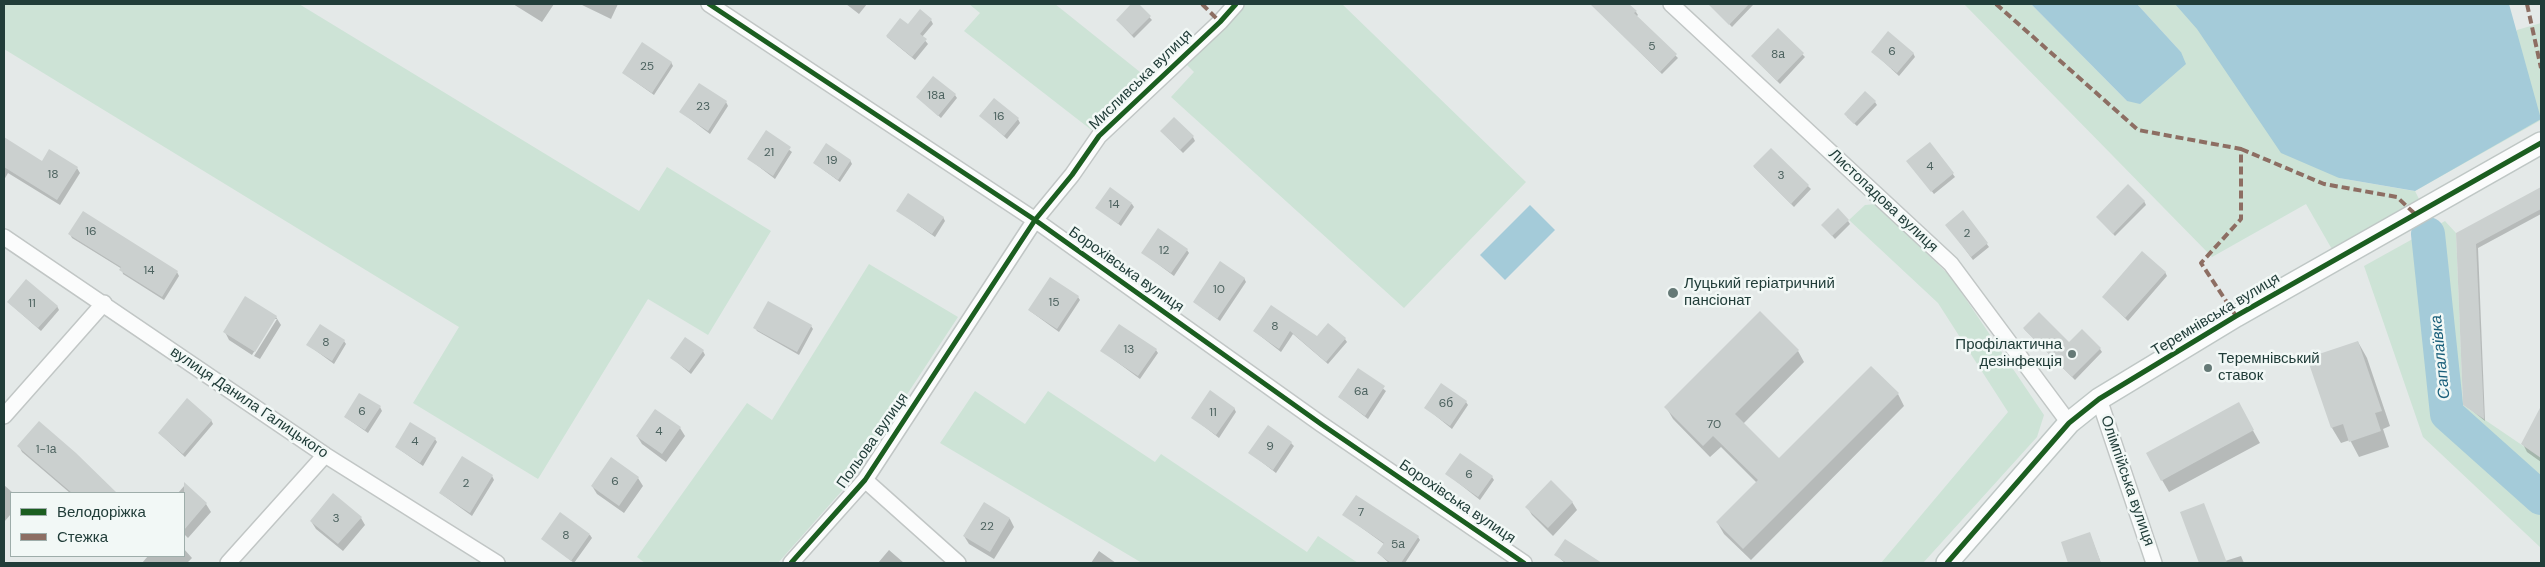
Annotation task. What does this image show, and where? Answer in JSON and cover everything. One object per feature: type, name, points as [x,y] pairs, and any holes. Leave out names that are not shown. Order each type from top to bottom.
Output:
[{"type":"street","name":"Борохівська вулиця","points":[[709,4],[1035,220],[1321,424],[1524,563]]},
{"type":"street","name":"Мисливська вулиця","points":[[951,351],[1035,220],[1072,175],[1098,136],[1220,22],[1236,4]]},
{"type":"street","name":"Листопадова вулиця","points":[[1671,4],[1951,264],[2070,423]]},
{"type":"street","name":"Теремнівська вулиця","points":[[1947,563],[2070,423],[2099,398],[2236,316],[2541,143]]},
{"type":"street","name":"вулиця Данила Галицького","points":[[4,237],[104,303],[325,455],[497,563]]},
{"type":"street","points":[[4,416],[104,303]]},
{"type":"street","name":"Польова вулиця","points":[[791,563],[865,480],[951,351]]},
{"type":"street","name":"Олімпійська вулиця","points":[[2099,398],[2154,563]]},
{"type":"street","points":[[228,563],[325,455]]},
{"type":"street","points":[[865,480],[958,563]]},
{"type":"green space","points":[[4,4],[299,4],[639,211],[667,167],[771,231],[708,335],[648,299],[538,479],[413,403],[459,327],[4,49]]},
{"type":"green space","points":[[969,4],[1055,4],[1150,80],[1094,132],[964,31],[980,13]]},
{"type":"green space","points":[[1245,4],[1342,4],[1526,182],[1404,308],[1171,97],[1194,72],[1185,63],[1222,29]]},
{"type":"green space","points":[[1964,4],[2031,4],[2127,101],[2181,52],[2137,4],[2207,4],[2339,178],[2414,191],[2517,30],[2541,23],[2541,120],[2415,191],[2420,201],[2333,251],[2306,204],[2212,257]]},
{"type":"green space","points":[[1876,204],[1951,277],[2044,415],[2037,437],[1923,563],[1881,563],[2008,412],[1938,303],[1849,220],[1865,205]]},
{"type":"green space","points":[[2445,221],[2456,233],[2463,405],[2541,458],[2541,548],[2423,437],[2364,266]]},
{"type":"green space","points":[[869,264],[958,317],[848,484],[778,563],[645,563],[637,557],[747,403],[772,420]]},
{"type":"green space","points":[[975,391],[1025,424],[1048,391],[1155,462],[1161,454],[1307,552],[1318,536],[1358,563],[1142,563],[940,443]]},
{"type":"water","points":[[2031,4],[2137,4],[2181,52],[2186,64],[2140,104],[2127,101]]},
{"type":"water","points":[[2175,4],[2509,4],[2541,119],[2415,191],[2339,178],[2281,153],[2197,29]]},
{"type":"water","points":[[1530,205],[1555,230],[1505,280],[1480,255]]},
{"type":"building","points":[[1131,4],[1139,4],[1151,16],[1132,35],[1116,20]]},
{"type":"building","points":[[1590,4],[1629,4],[1637,11],[1634,13],[1677,54],[1660,72]]},
{"type":"building","points":[[1708,4],[1749,4],[1729,25]]},
{"type":"building","points":[[920,9],[932,19],[920,34],[927,39],[912,57],[886,36],[900,18],[908,24]]},
{"type":"building","points":[[1778,28],[1804,53],[1777,81],[1751,56]]},
{"type":"building","points":[[1888,31],[1914,53],[1897,73],[1871,52]]},
{"type":"building","points":[[642,42],[672,62],[652,93],[622,73]]},
{"type":"building","points":[[933,76],[956,94],[938,116],[916,97]]},
{"type":"building","points":[[699,83],[727,101],[708,131],[679,112]]},
{"type":"building","points":[[1865,91],[1876,101],[1854,124],[1844,114]]},
{"type":"building","points":[[994,98],[1019,118],[1004,136],[979,116]]},
{"type":"building","points":[[1174,117],[1194,136],[1180,150],[1160,131]]},
{"type":"building","points":[[766,130],[791,147],[773,176],[747,159]]},
{"type":"building","points":[[4,137],[42,161],[49,149],[78,167],[57,200],[4,167]]},
{"type":"building","points":[[1930,142],[1954,173],[1931,192],[1906,161]]},
{"type":"building","points":[[826,143],[851,160],[838,180],[813,163]]},
{"type":"building","points":[[1771,148],[1809,185],[1791,204],[1753,166]]},
{"type":"building","points":[[2128,184],[2145,201],[2113,234],[2096,217]]},
{"type":"building","points":[[1110,187],[1132,203],[1118,224],[1095,208]]},
{"type":"building","points":[[2541,187],[2541,209],[2476,244],[2484,419],[2463,405],[2456,233]]},
{"type":"building","points":[[908,193],[944,217],[932,234],[896,211]]},
{"type":"building","points":[[1838,208],[1849,220],[1832,236],[1821,225]]},
{"type":"building","points":[[1963,210],[1988,243],[1971,257],[1945,225]]},
{"type":"building","points":[[83,211],[178,271],[162,297],[119,270],[121,267],[68,234]]},
{"type":"building","points":[[1158,228],[1188,249],[1171,273],[1141,253]]},
{"type":"building","points":[[2142,251],[2166,272],[2125,318],[2102,297]]},
{"type":"building","points":[[1220,261],[1245,278],[1217,319],[1193,302]]},
{"type":"building","points":[[1050,277],[1079,296],[1057,329],[1028,310]]},
{"type":"building","points":[[26,279],[58,306],[38,328],[7,302]]},
{"type":"building","points":[[245,296],[277,316],[255,352],[223,332]]},
{"type":"building","points":[[768,301],[812,325],[797,352],[753,328]]},
{"type":"building","points":[[1271,305],[1317,336],[1328,323],[1346,338],[1326,362],[1290,331],[1279,349],[1253,331]]},
{"type":"building","points":[[1760,311],[1799,350],[1735,414],[1779,458],[1871,366],[1899,393],[1743,549],[1716,522],[1758,480],[1713,436],[1703,446],[1664,407]]},
{"type":"building","points":[[2039,312],[2069,342],[2082,329],[2101,348],[2072,377],[2023,328]]},
{"type":"building","points":[[320,324],[345,340],[332,361],[306,345]]},
{"type":"building","points":[[1119,324],[1157,349],[1138,376],[1100,351]]},
{"type":"building","points":[[685,337],[704,350],[689,371],[670,358]]},
{"type":"building","points":[[2358,341],[2382,411],[2375,413],[2381,431],[2349,442],[2343,424],[2331,428],[2307,358]]},
{"type":"building","points":[[1358,368],[1385,386],[1365,416],[1338,397]]},
{"type":"building","points":[[1441,383],[1467,401],[1450,426],[1424,408]]},
{"type":"building","points":[[1210,390],[1235,408],[1216,435],[1191,418]]},
{"type":"building","points":[[359,393],[381,406],[365,430],[344,417]]},
{"type":"building","points":[[187,398],[212,420],[183,454],[158,433]]},
{"type":"building","points":[[2239,402],[2254,430],[2161,481],[2146,453]]},
{"type":"building","points":[[2541,406],[2541,458],[2521,444]]},
{"type":"building","points":[[655,409],[681,427],[662,454],[636,436]]},
{"type":"building","points":[[39,421],[76,453],[116,492],[71,492],[17,446]]},
{"type":"building","points":[[410,422],[436,438],[420,463],[395,447]]},
{"type":"building","points":[[1268,425],[1292,442],[1273,470],[1248,453]]},
{"type":"building","points":[[1460,453],[1493,476],[1478,497],[1445,474]]},
{"type":"building","points":[[462,456],[493,475],[470,513],[439,493]]},
{"type":"building","points":[[611,457],[639,477],[619,506],[591,486]]},
{"type":"building","points":[[1551,480],[1573,502],[1548,528],[1525,507]]},
{"type":"building","points":[[184,482],[207,503],[185,529],[185,492]]},
{"type":"building","points":[[333,493],[362,517],[338,544],[310,521]]},
{"type":"building","points":[[1356,495],[1419,536],[1401,563],[1391,563],[1377,553],[1384,543],[1342,515]]},
{"type":"building","points":[[984,502],[1010,518],[990,552],[963,536]]},
{"type":"building","points":[[2204,503],[2227,563],[2199,563],[2180,512]]},
{"type":"building","points":[[560,512],[590,534],[571,561],[541,539]]},
{"type":"building","points":[[2090,532],[2101,563],[2068,563],[2061,542]]},
{"type":"building","points":[[1565,539],[1602,563],[1567,563],[1554,555]]},
{"type":"waterway","name":"Сапалаївка","points":[[2428,234],[2447,414],[2541,498]]},
{"type":"marked path","points":[[1202,4],[1220,22]]},
{"type":"marked path","points":[[1996,4],[2138,130],[2241,149],[2241,219],[2201,263],[2236,316]]},
{"type":"marked path","points":[[2527,4],[2541,68]]},
{"type":"marked path","points":[[2241,149],[2324,184],[2397,197],[2415,214]]},
{"type":"cycle path","points":[[709,4],[1035,220],[1321,424],[1524,563]]},
{"type":"cycle path","points":[[791,563],[865,480],[1035,220],[1072,175],[1099,136],[1220,22],[1236,4]]},
{"type":"cycle path","points":[[1947,563],[2069,423],[2099,399],[2236,316],[2541,143]]},
{"type":"place","name":"Луцький геріатричний пансіонат","points":[[1673,293]]},
{"type":"place","name":"Профілактична дезінфекція","points":[[2072,354]]},
{"type":"place","name":"Теремнівський ставок","points":[[2208,368]]}]
